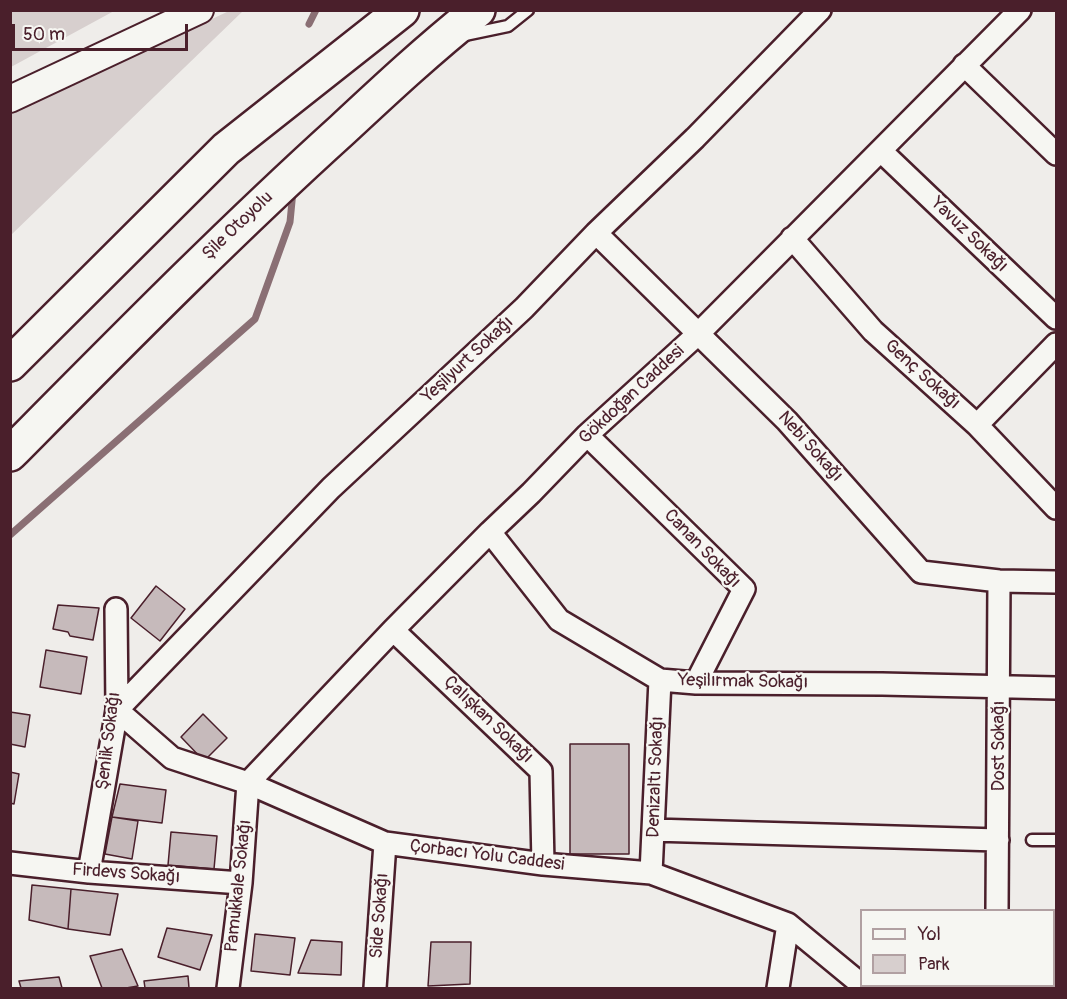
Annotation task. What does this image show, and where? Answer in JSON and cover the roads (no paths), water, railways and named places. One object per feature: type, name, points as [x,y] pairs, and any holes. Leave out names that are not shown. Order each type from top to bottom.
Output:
[{"type":"highway","points":[[10,364],[226,149],[402,10]]},
{"type":"highway","name":"Şile Otoyolu","points":[[10,454],[233,231],[441,40],[478,10]]},
{"type":"street","points":[[98,59],[161,10]]},
{"type":"street","points":[[10,99],[200,10]]},
{"type":"street","name":"Yeşilyurt Sokağı","points":[[117,710],[331,488],[524,308],[820,10]]},
{"type":"street","name":"Gökdoğan Caddesi","points":[[249,783],[393,630],[490,532],[587,435],[699,333],[1020,10]]},
{"type":"street","points":[[964,65],[1056,154]]},
{"type":"street","name":"Yavuz Sokağı","points":[[881,151],[1056,318]]},
{"type":"street","name":"Nebi Sokağı","points":[[596,233],[788,421],[921,573],[999,581],[1056,582]]},
{"type":"street","name":"Genç Sokağı","points":[[792,238],[873,331],[976,425],[1056,508]]},
{"type":"street","points":[[976,425],[1056,344]]},
{"type":"street","name":"Canan Sokağı","points":[[587,435],[744,589],[696,683]]},
{"type":"street","name":"Yeşilırmak Sokağı","points":[[490,532],[559,621],[660,680],[696,683],[1056,688]]},
{"type":"street","name":"Dost Sokağı","points":[[997,909],[999,581]]},
{"type":"street","name":"Şenlik Sokağı","points":[[89,872],[117,710],[116,609]]},
{"type":"street","name":"Çalışkan Sokağı","points":[[393,630],[542,771],[543,864]]},
{"type":"street","name":"Denizaltı Sokağı","points":[[651,873],[660,680]]},
{"type":"street","name":"Çorbacı Yolu Caddesi","points":[[117,710],[172,758],[249,783],[385,843],[543,864],[651,873],[788,924],[860,983]]},
{"type":"street","name":"Pamukkale Sokağı","points":[[228,988],[241,883],[249,783]]},
{"type":"street","points":[[653,830],[998,840]]},
{"type":"street","name":"Side Sokağı","points":[[375,988],[385,843]]},
{"type":"street","name":"Firdevs Sokağı","points":[[10,863],[89,872],[241,883]]},
{"type":"street","points":[[778,988],[788,924]]},
{"type":"lane","points":[[441,40],[508,26],[528,10]]},
{"type":"lane","points":[[1032,840],[1056,840]]},
{"type":"waterway","points":[[309,24],[316,10]]},
{"type":"waterway","points":[[10,535],[255,319],[290,222],[293,191]]}]
